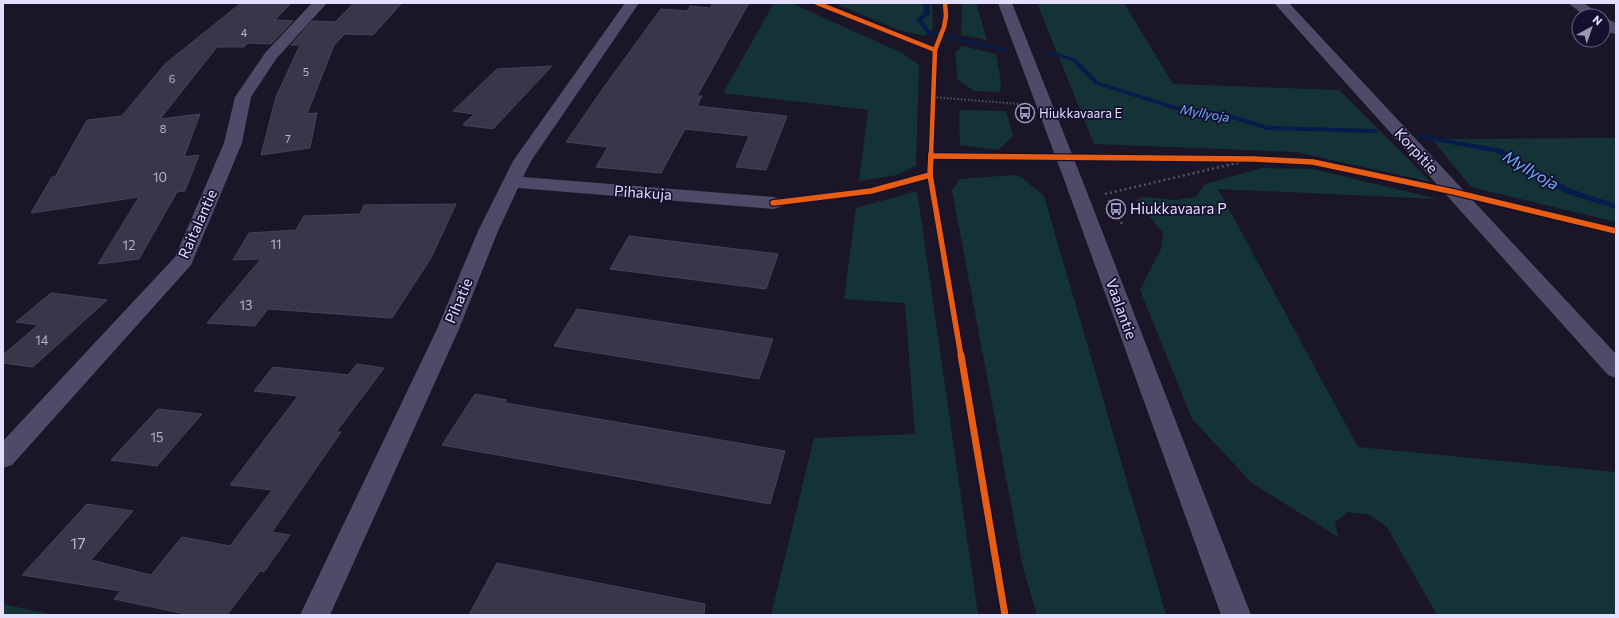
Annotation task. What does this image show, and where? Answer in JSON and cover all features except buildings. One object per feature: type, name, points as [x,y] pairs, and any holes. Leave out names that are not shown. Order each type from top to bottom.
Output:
[{"type":"street","name":"Raitalantie","points":[[3,458],[184,260],[233,143],[243,97],[270,56],[320,3]]},
{"type":"street","name":"Pihatie","points":[[314,615],[448,329],[488,232],[522,161],[632,3]]},
{"type":"street","name":"Vaalantie","points":[[1005,3],[1072,175],[1236,615]]},
{"type":"street","name":"Korpitie","points":[[1281,3],[1616,369]]},
{"type":"street","name":"Pihakuja","points":[[512,182],[773,203]]},
{"type":"path","points":[[933,105],[934,88]]},
{"type":"path","points":[[933,97],[1022,104]]},
{"type":"path","points":[[1223,159],[1261,160]]},
{"type":"path","points":[[1122,224],[1105,193],[1254,160]]},
{"type":"green space","points":[[774,3],[791,3],[902,53],[919,65],[916,166],[897,175],[859,181],[868,110],[723,93]]},
{"type":"green space","points":[[834,3],[932,3],[933,29],[924,36],[899,30]]},
{"type":"green space","points":[[962,3],[976,3],[987,40],[961,35]]},
{"type":"green space","points":[[1037,3],[1124,3],[1173,84],[1339,90],[1431,182],[1296,152],[1094,144]]},
{"type":"green space","points":[[962,46],[996,54],[1001,82],[1000,92],[974,91],[958,80],[955,53]]},
{"type":"green space","points":[[959,110],[1006,111],[1013,136],[998,150],[960,145]]},
{"type":"green space","points":[[1616,138],[1616,222],[1471,187],[1432,139]]},
{"type":"green space","points":[[1262,168],[1313,169],[1438,199],[1218,189],[1358,447],[1616,472],[1616,615],[1437,615],[1387,527],[1370,515],[1348,512],[1335,522],[1338,537],[1252,483],[1192,419],[1140,290],[1161,249],[1163,233],[1136,200],[1142,197],[1176,200],[1196,197],[1205,184]]},
{"type":"green space","points":[[1014,175],[1021,177],[1044,196],[1166,615],[1037,615],[1023,568],[952,190],[960,179]]},
{"type":"green space","points":[[917,191],[978,615],[771,615],[814,438],[915,434],[905,303],[844,299],[856,208]]},
{"type":"green space","points":[[3,604],[54,615],[3,615]]},
{"type":"waterway","name":"Myllyoja","points":[[926,3],[927,14],[919,20],[929,33],[1004,49]]},
{"type":"waterway","name":"Myllyoja","points":[[1048,52],[1074,60],[1097,83],[1175,108],[1227,115],[1267,128],[1375,131]]},
{"type":"waterway","name":"Myllyoja","points":[[1420,136],[1499,151],[1568,191],[1616,207]]},
{"type":"cycle path","points":[[817,3],[935,50]]},
{"type":"cycle path","points":[[945,3],[946,22],[935,50],[930,175],[1005,615]]},
{"type":"cycle path","points":[[931,156],[1254,159],[1313,162],[1454,192],[1616,231]]},
{"type":"cycle path","points":[[773,203],[871,191],[930,175]]},
{"type":"place","name":"Hiukkavaara E","points":[[1025,113]]},
{"type":"place","name":"Hiukkavaara P","points":[[1116,209]]}]
